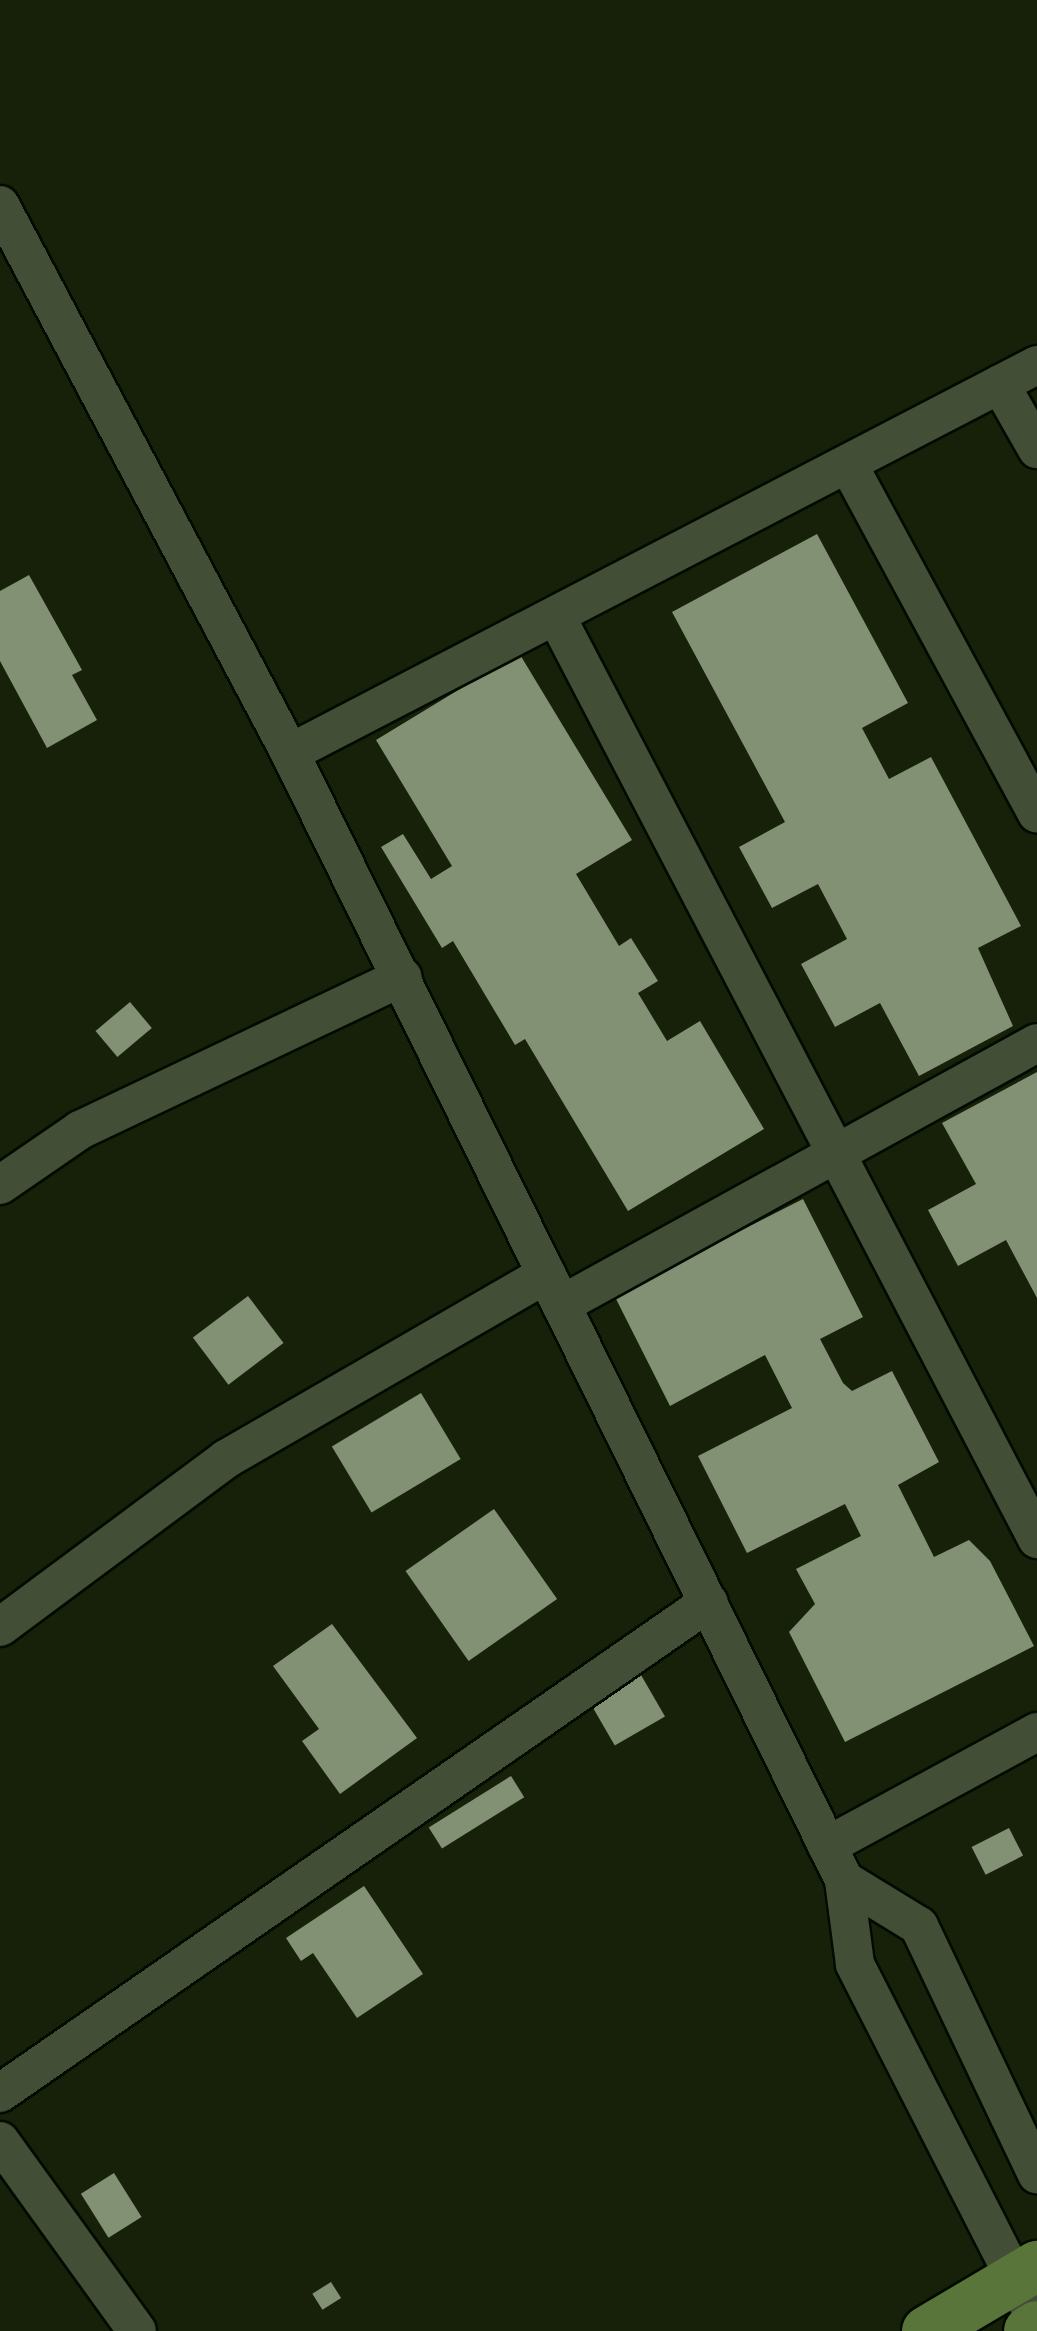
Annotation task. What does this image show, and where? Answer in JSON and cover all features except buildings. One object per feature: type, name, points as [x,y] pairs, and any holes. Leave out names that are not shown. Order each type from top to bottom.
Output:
[{"type":"main road","points":[[927,2331],[1028,2287]]},
{"type":"main road","points":[[1029,2331],[1037,2326]]},
{"type":"street","points":[[0,205],[290,754],[402,977],[844,1880],[855,1964],[1028,2287]]},
{"type":"street","points":[[290,754],[1037,365]]},
{"type":"street","points":[[1000,384],[1037,449]]},
{"type":"street","points":[[849,466],[1037,813]]},
{"type":"street","points":[[556,616],[1037,1539]]},
{"type":"street","points":[[0,1186],[80,1130],[402,977]]},
{"type":"street","points":[[0,1626],[226,1459],[554,1289],[836,1153],[1037,1044]]},
{"type":"street","points":[[0,2093],[709,1602]]},
{"type":"street","points":[[827,1846],[1037,1732]]},
{"type":"street","points":[[844,1880],[920,1926],[1037,2174]]},
{"type":"street","points":[[0,2140],[137,2331]]}]
